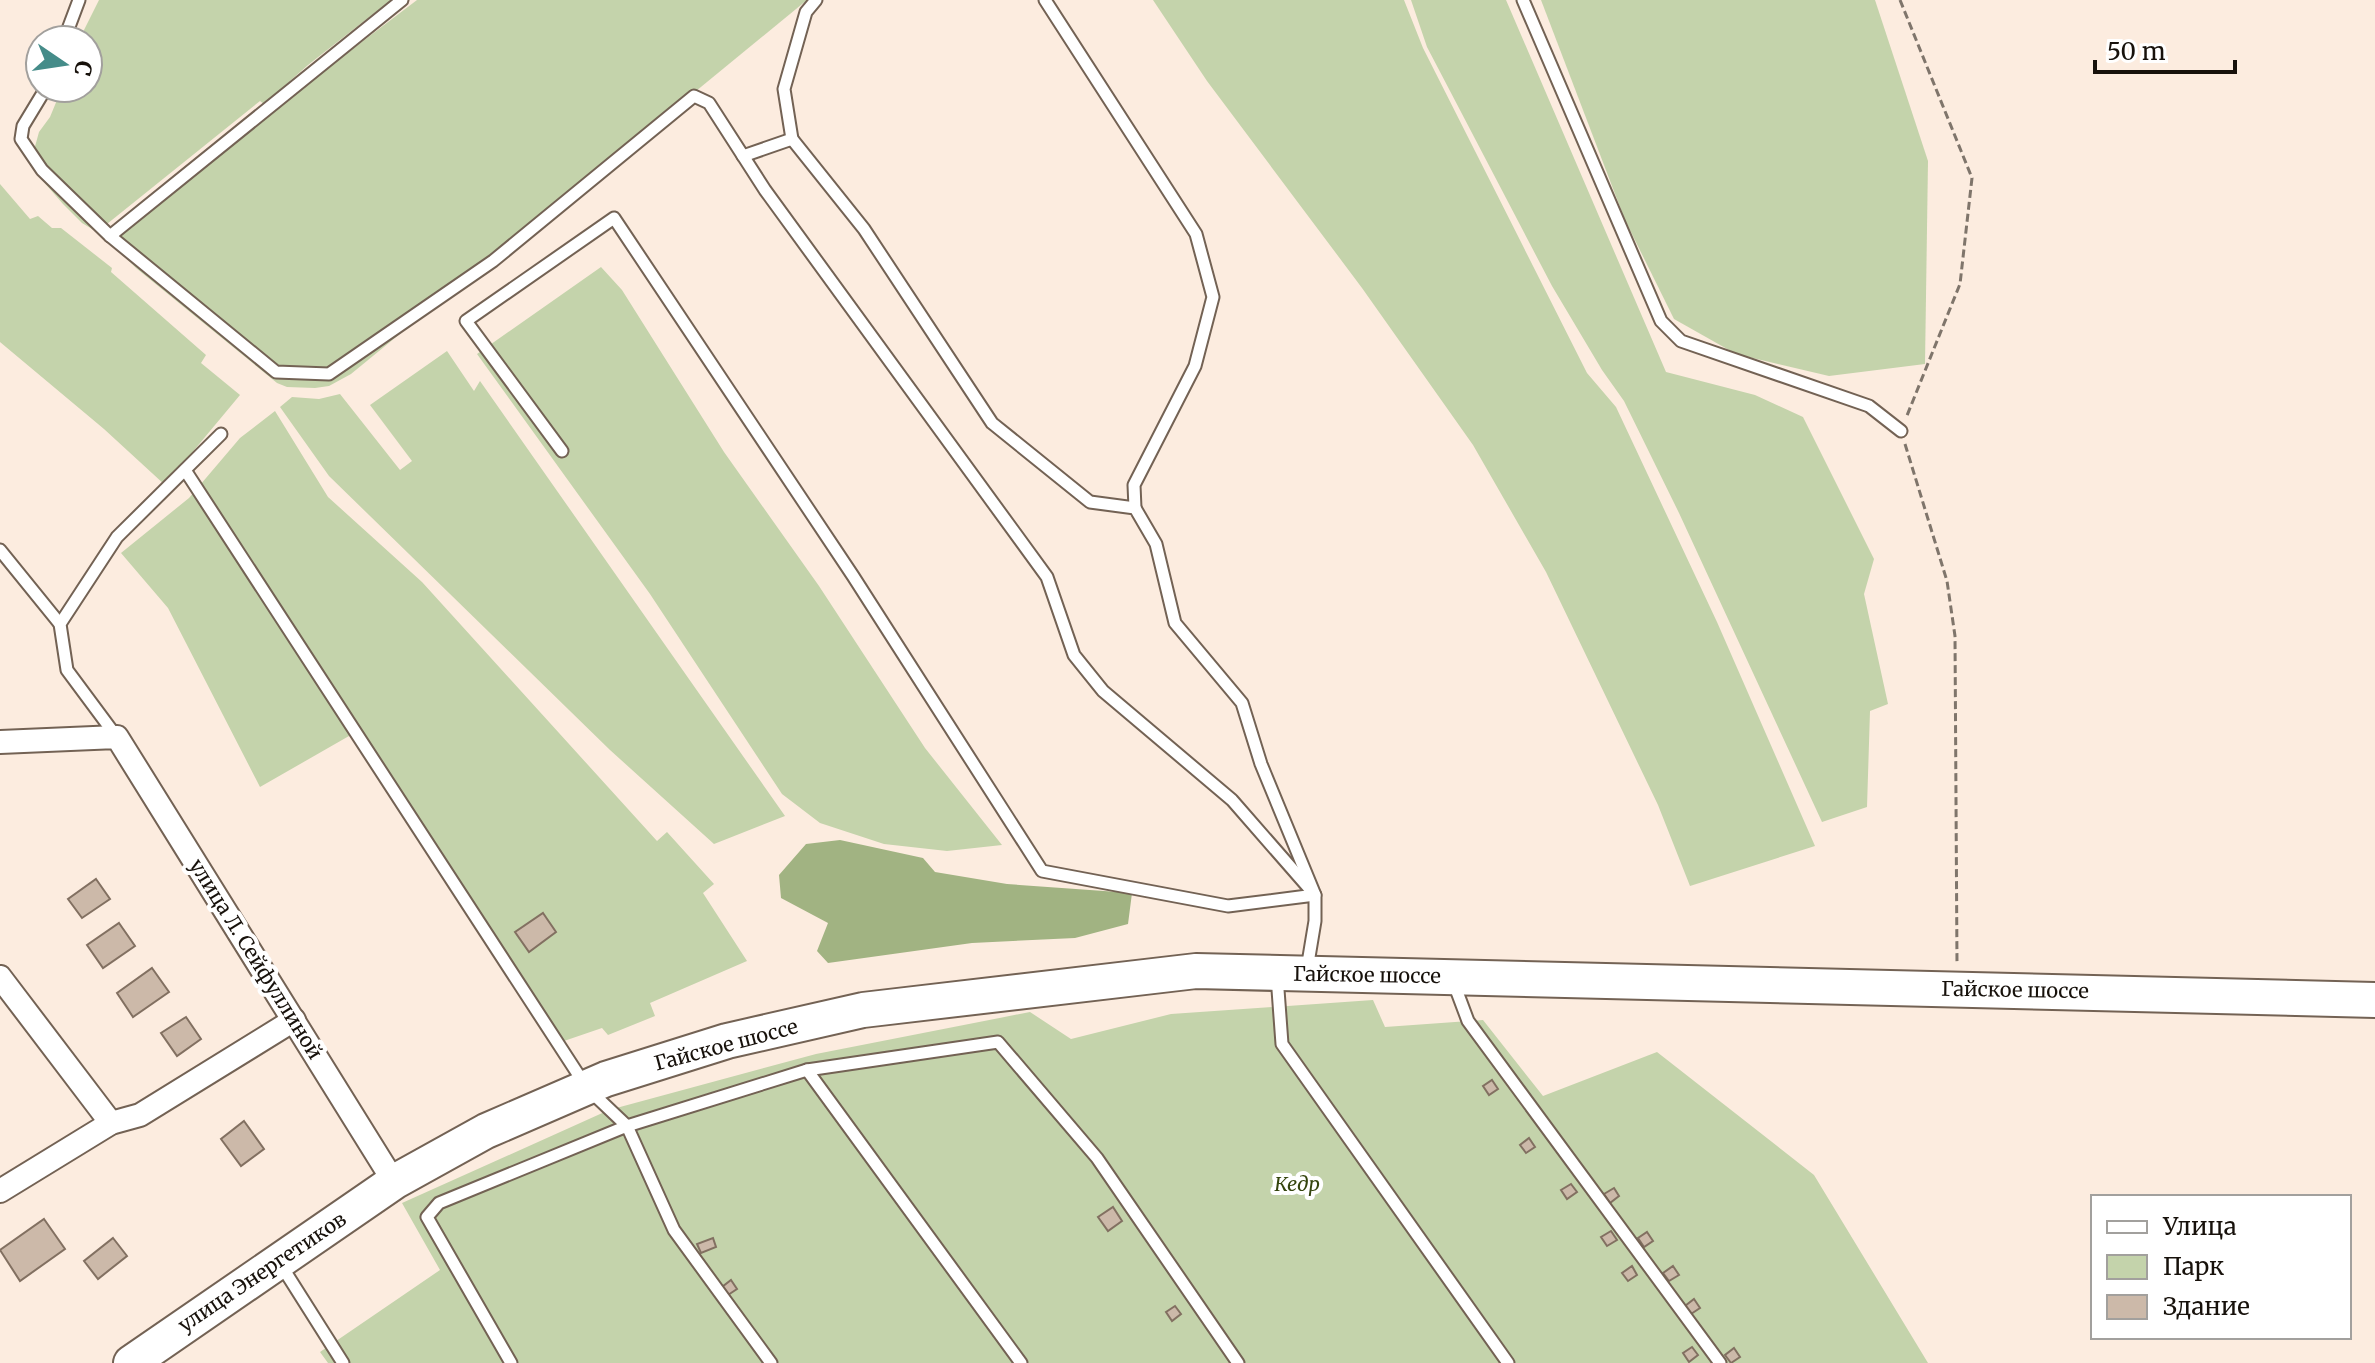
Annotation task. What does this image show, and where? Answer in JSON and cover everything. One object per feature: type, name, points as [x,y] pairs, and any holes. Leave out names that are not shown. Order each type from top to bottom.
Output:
[{"type":"main road","name":"Гайское шоссе","points":[[394,1182],[486,1131],[587,1088],[727,1041],[863,1010],[1196,971],[2375,1000]]},
{"type":"main road","name":"улица Энергетиков","points":[[150,1354],[394,1182]]},
{"type":"street","points":[[0,742],[117,737]]},
{"type":"street","name":"улица Л. Сейфуллиной","points":[[117,737],[394,1182]]},
{"type":"street","points":[[0,978],[111,1123]]},
{"type":"street","points":[[0,1191],[111,1123],[140,1115],[294,1020]]},
{"type":"lane","points":[[70,24],[79,0]]},
{"type":"lane","points":[[110,236],[402,0]]},
{"type":"lane","points":[[816,0],[806,12],[784,89],[792,139],[864,229],[992,423],[1090,502],[1135,508]]},
{"type":"lane","points":[[1045,0],[1196,234],[1213,297],[1195,366],[1134,485],[1135,508],[1156,544],[1175,623],[1242,703],[1261,764],[1315,895],[1315,921],[1292,973],[1282,1044],[1508,1363]]},
{"type":"lane","points":[[1523,0],[1661,321],[1681,341],[1869,406],[1901,431]]},
{"type":"lane","points":[[36,104],[23,126],[21,139],[42,170],[110,236],[276,372],[329,374],[493,261],[694,96],[709,103],[765,190],[1047,577],[1074,655],[1103,691],[1232,800],[1315,895]]},
{"type":"lane","points":[[743,156],[792,139]]},
{"type":"lane","points":[[562,451],[466,321],[614,218],[853,576],[1042,871],[1228,906],[1315,895]]},
{"type":"lane","points":[[60,624],[117,537],[221,434]]},
{"type":"lane","points":[[185,470],[587,1088],[627,1126],[674,1230],[771,1363]]},
{"type":"lane","points":[[0,550],[60,624],[67,670],[117,737]]},
{"type":"lane","points":[[1451,977],[1468,1021],[1720,1363]]},
{"type":"lane","points":[[511,1363],[427,1217],[439,1203],[627,1126],[807,1070],[998,1042],[1097,1158],[1238,1363]]},
{"type":"lane","points":[[807,1070],[1021,1363]]},
{"type":"lane","points":[[279,1261],[343,1363]]},
{"type":"path","points":[[1900,0],[1972,178],[1960,284],[1901,431],[1947,581],[1955,636],[1957,989]]},
{"type":"green space","points":[[99,0],[391,0],[264,104],[260,101],[97,232],[82,223],[63,204],[35,172],[31,161],[39,132],[55,104],[104,104],[104,24],[87,24]]},
{"type":"green space","points":[[417,0],[807,0],[351,374],[329,386],[287,387],[277,383],[136,268],[122,254],[117,241],[120,234],[243,132]]},
{"type":"green space","points":[[1153,0],[1404,0],[1423,48],[1587,373],[1616,407],[1717,622],[1815,846],[1690,886],[1658,805],[1546,572],[1473,445],[1362,288],[1207,81]]},
{"type":"green space","points":[[1411,0],[1506,0],[1666,372],[1755,395],[1803,417],[1874,559],[1864,594],[1888,704],[1870,711],[1867,807],[1822,822],[1624,401],[1552,286],[1427,47]]},
{"type":"green space","points":[[1541,0],[1875,0],[1928,161],[1925,364],[1829,376],[1736,354],[1674,319],[1625,220]]},
{"type":"green space","points":[[0,184],[30,219],[38,216],[52,228],[61,228],[112,268],[111,272],[206,355],[201,363],[240,395],[165,485],[0,342]]},
{"type":"green space","points":[[601,267],[622,290],[724,452],[819,586],[925,748],[1002,845],[947,851],[884,844],[820,823],[782,794],[650,594],[477,354]]},
{"type":"green space","points":[[447,351],[474,391],[480,381],[785,816],[714,844],[610,750],[329,476],[280,407],[292,397],[319,399],[340,394],[400,470],[412,461],[370,405]]},
{"type":"green space","points":[[275,411],[328,497],[422,582],[657,841],[667,832],[714,884],[703,893],[747,961],[650,1003],[655,1016],[608,1035],[602,1028],[564,1041],[356,732],[260,787],[168,608],[121,553],[189,498],[240,438]]},
{"type":"green space","points":[[840,840],[923,858],[935,872],[1007,884],[1132,893],[1128,924],[1075,938],[972,943],[828,963],[817,951],[828,923],[781,898],[779,875],[806,844]]},
{"type":"green space","name":"Кедр","points":[[1373,1000],[1385,1027],[1483,1020],[1543,1096],[1657,1052],[1814,1175],[1928,1363],[328,1363],[320,1352],[440,1270],[402,1203],[609,1110],[816,1054],[1030,1012],[1071,1039],[1171,1014]]},
{"type":"building","points":[[96,879],[110,899],[82,918],[68,899]]},
{"type":"building","points":[[543,913],[556,932],[529,952],[515,932]]},
{"type":"building","points":[[119,923],[135,946],[103,968],[87,945]]},
{"type":"building","points":[[152,968],[169,992],[133,1017],[117,993]]},
{"type":"building","points":[[186,1017],[201,1039],[177,1056],[161,1033]]},
{"type":"building","points":[[1492,1080],[1498,1089],[1489,1095],[1483,1086]]},
{"type":"building","points":[[244,1121],[264,1149],[241,1166],[221,1139]]},
{"type":"building","points":[[1529,1138],[1535,1147],[1526,1153],[1520,1145]]},
{"type":"building","points":[[1571,1184],[1577,1192],[1567,1199],[1561,1190]]},
{"type":"building","points":[[1614,1188],[1619,1196],[1610,1203],[1604,1194]]},
{"type":"building","points":[[1113,1207],[1122,1221],[1108,1231],[1098,1217]]},
{"type":"building","points":[[44,1219],[65,1249],[20,1281],[0,1250]]},
{"type":"building","points":[[1611,1231],[1617,1240],[1607,1246],[1601,1237]]},
{"type":"building","points":[[1647,1232],[1653,1241],[1644,1247],[1638,1238]]},
{"type":"building","points":[[113,1238],[127,1256],[98,1279],[84,1261]]},
{"type":"building","points":[[713,1238],[716,1247],[701,1253],[697,1244]]},
{"type":"building","points":[[1632,1266],[1637,1275],[1628,1281],[1622,1273]]},
{"type":"building","points":[[1673,1266],[1679,1275],[1669,1281],[1663,1273]]},
{"type":"building","points":[[731,1280],[737,1289],[728,1295],[722,1287]]},
{"type":"building","points":[[1694,1299],[1700,1308],[1691,1314],[1685,1306]]},
{"type":"building","points":[[1175,1306],[1181,1314],[1172,1321],[1166,1312]]},
{"type":"building","points":[[1692,1347],[1698,1355],[1689,1362],[1683,1353]]},
{"type":"building","points":[[1734,1348],[1740,1357],[1731,1363],[1725,1355]]}]
